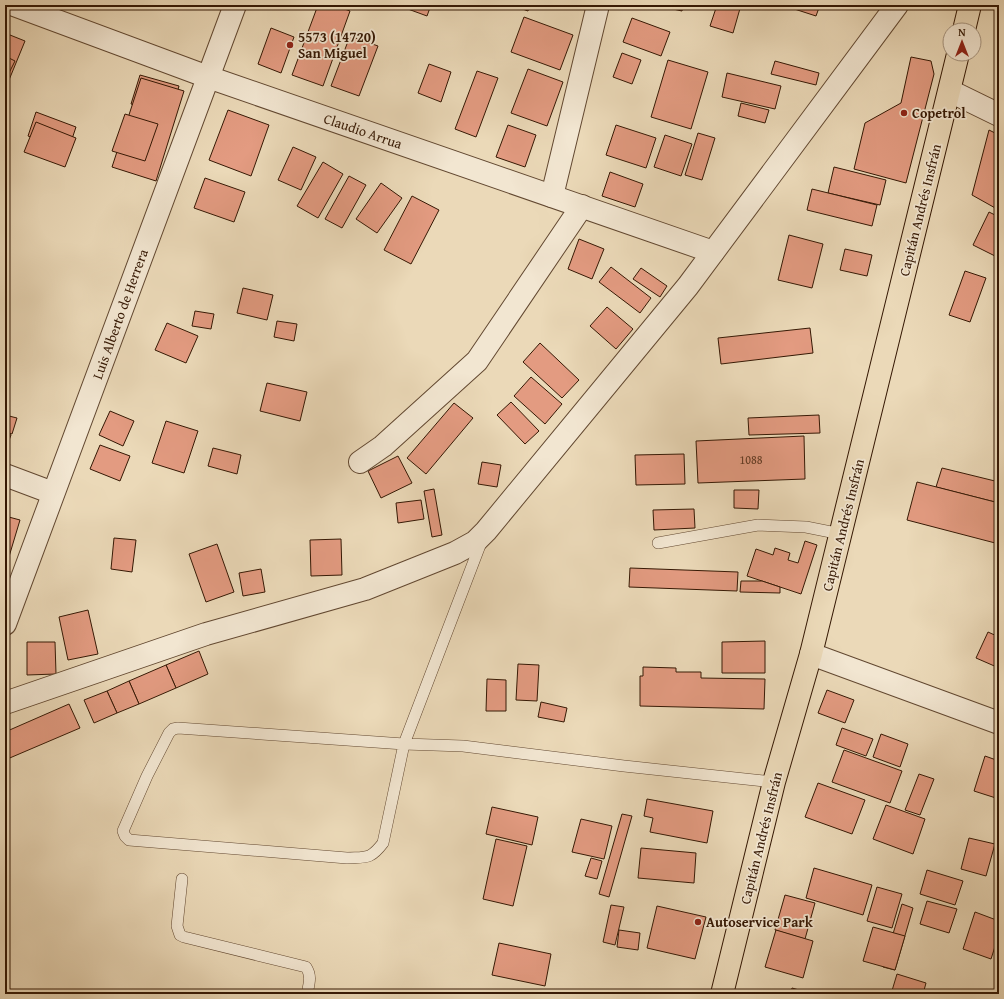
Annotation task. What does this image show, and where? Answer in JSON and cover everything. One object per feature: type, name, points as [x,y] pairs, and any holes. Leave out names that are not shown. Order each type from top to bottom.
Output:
[{"type":"main road","points":[[966,22],[970,5]]},
{"type":"main road","name":"Capitán Andrés Insfrán","points":[[722,994],[774,782],[811,654],[956,62]]},
{"type":"street","name":"Claudio Arrua","points":[[14,5],[208,77],[713,252]]},
{"type":"street","name":"Luis Alberto de Herrera","points":[[5,624],[235,5]]},
{"type":"street","points":[[552,196],[598,5]]},
{"type":"street","points":[[5,703],[206,634],[365,589],[455,554],[475,542],[486,531],[688,286],[897,5]]},
{"type":"street","points":[[950,91],[999,115]]},
{"type":"street","points":[[360,462],[383,446],[477,360],[582,206]]},
{"type":"street","points":[[5,475],[54,493]]},
{"type":"street","points":[[811,654],[999,722]]},
{"type":"lane","points":[[658,543],[758,525],[806,527],[840,534]]},
{"type":"lane","points":[[486,531],[404,744],[382,843],[377,851],[369,857],[347,858],[129,840],[125,836],[123,831],[147,776],[169,733],[173,729],[178,728],[404,744],[463,746],[774,782]]},
{"type":"lane","points":[[182,879],[177,926],[180,935],[306,967],[310,977],[307,994]]},
{"type":"building","points":[[318,5],[334,5],[350,11],[323,86],[292,75]]},
{"type":"building","points":[[397,5],[431,5],[427,16]]},
{"type":"building","points":[[512,5],[530,5],[528,11]]},
{"type":"building","points":[[655,5],[683,5],[682,11]]},
{"type":"building","points":[[717,5],[741,5],[733,33],[710,26]]},
{"type":"building","points":[[782,5],[820,5],[816,16]]},
{"type":"building","points":[[524,17],[573,35],[560,70],[511,52]]},
{"type":"building","points":[[632,18],[670,32],[661,56],[623,42]]},
{"type":"building","points":[[271,28],[294,37],[281,73],[258,64]]},
{"type":"building","points":[[5,33],[25,41],[9,80],[5,79]]},
{"type":"building","points":[[350,36],[378,46],[359,96],[331,86]]},
{"type":"building","points":[[622,53],[641,60],[632,84],[613,77]]},
{"type":"building","points":[[5,56],[15,61],[5,81]]},
{"type":"building","name":"Copetrol","points":[[911,57],[931,61],[934,74],[906,183],[854,169],[865,123],[901,103]]},
{"type":"building","points":[[668,60],[708,72],[691,129],[651,117]]},
{"type":"building","points":[[775,61],[819,73],[816,85],[771,74]]},
{"type":"building","points":[[429,64],[451,72],[441,102],[418,93]]},
{"type":"building","points":[[528,69],[563,82],[547,126],[511,113]]},
{"type":"building","points":[[477,71],[498,78],[476,137],[455,129]]},
{"type":"building","points":[[727,73],[781,86],[775,109],[722,97]]},
{"type":"building","points":[[140,75],[179,86],[171,115],[131,104]]},
{"type":"building","points":[[141,78],[184,91],[156,181],[112,167]]},
{"type":"building","points":[[741,103],[769,110],[765,123],[738,116]]},
{"type":"building","points":[[228,110],[269,125],[251,176],[209,160]]},
{"type":"building","points":[[36,112],[76,127],[68,151],[28,136]]},
{"type":"building","points":[[125,114],[158,124],[145,161],[112,151]]},
{"type":"building","points":[[36,122],[76,138],[65,167],[24,152]]},
{"type":"building","points":[[508,125],[536,135],[525,167],[496,157]]},
{"type":"building","points":[[616,125],[656,138],[646,168],[606,155]]},
{"type":"building","points":[[989,130],[999,135],[999,204],[997,209],[972,195]]},
{"type":"building","points":[[698,133],[715,138],[702,180],[685,175]]},
{"type":"building","points":[[665,135],[692,144],[681,176],[654,167]]},
{"type":"building","points":[[293,147],[316,157],[301,190],[278,180]]},
{"type":"building","points":[[323,162],[343,174],[318,218],[297,206]]},
{"type":"building","points":[[834,167],[886,180],[880,205],[828,193]]},
{"type":"building","points":[[610,172],[643,184],[635,207],[602,196]]},
{"type":"building","points":[[349,176],[366,185],[342,228],[325,219]]},
{"type":"building","points":[[205,178],[245,192],[234,222],[194,208]]},
{"type":"building","points":[[381,183],[402,198],[377,233],[356,219]]},
{"type":"building","points":[[812,189],[877,205],[872,226],[807,210]]},
{"type":"building","points":[[412,196],[439,210],[411,264],[384,250]]},
{"type":"building","points":[[989,212],[999,217],[999,258],[973,245]]},
{"type":"building","points":[[789,235],[823,244],[812,288],[778,280]]},
{"type":"building","points":[[579,239],[604,249],[592,279],[568,269]]},
{"type":"building","points":[[845,249],[872,255],[867,276],[840,270]]},
{"type":"building","points":[[611,267],[651,298],[640,313],[599,282]]},
{"type":"building","points":[[641,268],[667,286],[660,297],[633,279]]},
{"type":"building","points":[[965,271],[986,278],[970,322],[949,315]]},
{"type":"building","points":[[243,288],[273,295],[267,320],[237,313]]},
{"type":"building","points":[[607,307],[633,329],[616,349],[590,326]]},
{"type":"building","points":[[195,311],[214,314],[211,329],[192,326]]},
{"type":"building","points":[[277,321],[297,324],[294,341],[274,337]]},
{"type":"building","points":[[167,323],[198,336],[186,363],[155,350]]},
{"type":"building","points":[[810,328],[813,353],[721,364],[718,338]]},
{"type":"building","points":[[540,343],[579,380],[562,398],[523,362]]},
{"type":"building","points":[[531,377],[562,404],[545,424],[514,396]]},
{"type":"building","points":[[267,383],[307,392],[300,421],[260,411]]},
{"type":"building","points":[[511,402],[539,431],[525,444],[497,415]]},
{"type":"building","points":[[454,403],[473,418],[426,474],[407,458]]},
{"type":"building","points":[[110,411],[134,421],[123,446],[99,435]]},
{"type":"building","points":[[5,415],[17,418],[12,434],[5,432]]},
{"type":"building","points":[[819,415],[820,433],[749,435],[748,418]]},
{"type":"building","points":[[166,421],[198,431],[184,473],[152,463]]},
{"type":"building","points":[[5,432],[11,435],[5,451]]},
{"type":"building","points":[[804,436],[805,479],[698,483],[696,441]]},
{"type":"building","points":[[100,445],[130,456],[120,481],[90,469]]},
{"type":"building","points":[[213,448],[241,455],[237,474],[208,466]]},
{"type":"building","points":[[684,454],[685,484],[636,485],[635,455]]},
{"type":"building","points":[[398,456],[412,483],[381,498],[368,471]]},
{"type":"building","points":[[482,462],[501,465],[497,487],[478,484]]},
{"type":"building","points":[[942,468],[999,482],[995,502],[936,487]]},
{"type":"building","points":[[917,482],[999,503],[999,544],[907,520]]},
{"type":"building","points":[[434,489],[442,535],[432,537],[424,491]]},
{"type":"building","points":[[734,490],[759,490],[758,509],[734,508]]},
{"type":"building","points":[[421,500],[424,519],[398,523],[396,503]]},
{"type":"building","points":[[694,509],[695,528],[654,530],[653,510]]},
{"type":"building","points":[[5,516],[20,520],[8,560],[5,559]]},
{"type":"building","points":[[114,538],[136,540],[132,572],[111,569]]},
{"type":"building","points":[[341,539],[342,575],[311,576],[310,540]]},
{"type":"building","points":[[805,541],[817,545],[801,594],[747,576],[756,549],[773,555],[775,548],[790,553],[788,560],[798,563]]},
{"type":"building","points":[[217,544],[234,592],[206,602],[189,554]]},
{"type":"building","points":[[630,568],[738,572],[737,591],[629,587]]},
{"type":"building","points":[[261,569],[265,592],[243,596],[239,573]]},
{"type":"building","points":[[741,581],[762,581],[780,587],[780,593],[740,592]]},
{"type":"building","points":[[88,610],[98,654],[68,660],[59,617]]},
{"type":"building","points":[[988,632],[999,637],[999,668],[976,658]]},
{"type":"building","points":[[765,641],[765,673],[722,673],[722,642]]},
{"type":"building","points":[[27,642],[55,642],[56,674],[27,675]]},
{"type":"building","points":[[199,651],[208,674],[176,688],[166,665]]},
{"type":"building","points":[[518,664],[539,665],[537,701],[516,700]]},
{"type":"building","points":[[166,665],[176,688],[139,704],[129,681]]},
{"type":"building","points":[[643,667],[676,668],[676,672],[701,672],[701,678],[765,679],[764,709],[640,706],[640,676],[643,676]]},
{"type":"building","points":[[487,679],[506,680],[506,711],[486,711]]},
{"type":"building","points":[[129,681],[139,704],[117,713],[107,691]]},
{"type":"building","points":[[827,690],[854,700],[845,723],[818,713]]},
{"type":"building","points":[[107,691],[117,713],[94,723],[84,700]]},
{"type":"building","points":[[541,702],[567,708],[564,722],[538,717]]},
{"type":"building","points":[[69,704],[80,728],[5,760],[5,732]]},
{"type":"building","points":[[842,728],[873,739],[866,756],[836,745]]},
{"type":"building","points":[[881,734],[908,744],[900,767],[873,757]]},
{"type":"building","points":[[844,750],[902,771],[890,803],[832,782]]},
{"type":"building","points":[[985,756],[999,761],[999,799],[974,791]]},
{"type":"building","points":[[919,774],[934,779],[920,815],[905,810]]},
{"type":"building","points":[[818,783],[865,800],[852,834],[805,817]]},
{"type":"building","points":[[647,799],[713,811],[707,843],[650,832],[653,818],[644,816]]},
{"type":"building","points":[[886,805],[925,819],[913,854],[873,839]]},
{"type":"building","points":[[492,807],[538,817],[532,845],[486,834]]},
{"type":"building","points":[[622,814],[632,816],[609,897],[599,894]]},
{"type":"building","points":[[581,819],[612,826],[604,859],[572,852]]},
{"type":"building","points":[[969,838],[995,844],[986,876],[961,869]]},
{"type":"building","points":[[496,839],[527,846],[513,906],[483,899]]},
{"type":"building","points":[[641,848],[696,853],[694,883],[638,878]]},
{"type":"building","points":[[591,858],[602,861],[597,879],[585,876]]},
{"type":"building","points":[[814,868],[872,885],[863,915],[806,898]]},
{"type":"building","points":[[927,870],[963,881],[955,905],[920,894]]},
{"type":"building","points":[[877,887],[902,894],[892,928],[867,921]]},
{"type":"building","points":[[785,895],[815,903],[805,939],[775,930]]},
{"type":"building","points":[[927,901],[957,909],[949,933],[920,924]]},
{"type":"building","points":[[902,904],[913,908],[895,970],[883,967]]},
{"type":"building","points":[[611,905],[624,907],[615,945],[603,942]]},
{"type":"building","points":[[657,906],[706,917],[695,959],[647,948]]},
{"type":"building","points":[[975,912],[999,921],[999,934],[991,959],[963,949]]},
{"type":"building","points":[[873,927],[905,936],[895,970],[863,961]]},
{"type":"building","points":[[619,930],[640,933],[638,950],[617,947]]},
{"type":"building","points":[[776,930],[813,941],[803,978],[765,967]]},
{"type":"building","points":[[499,943],[551,954],[545,986],[492,975]]},
{"type":"building","points":[[897,974],[926,983],[923,994],[891,994]]},
{"type":"building","points":[[792,988],[813,994],[790,994]]},
{"type":"place","name":"5573 (14720) San Miguel","points":[[290,45]]},
{"type":"place","name":"Copetrol","points":[[904,113]]},
{"type":"place","name":"Autoservice Park","points":[[698,922]]}]
